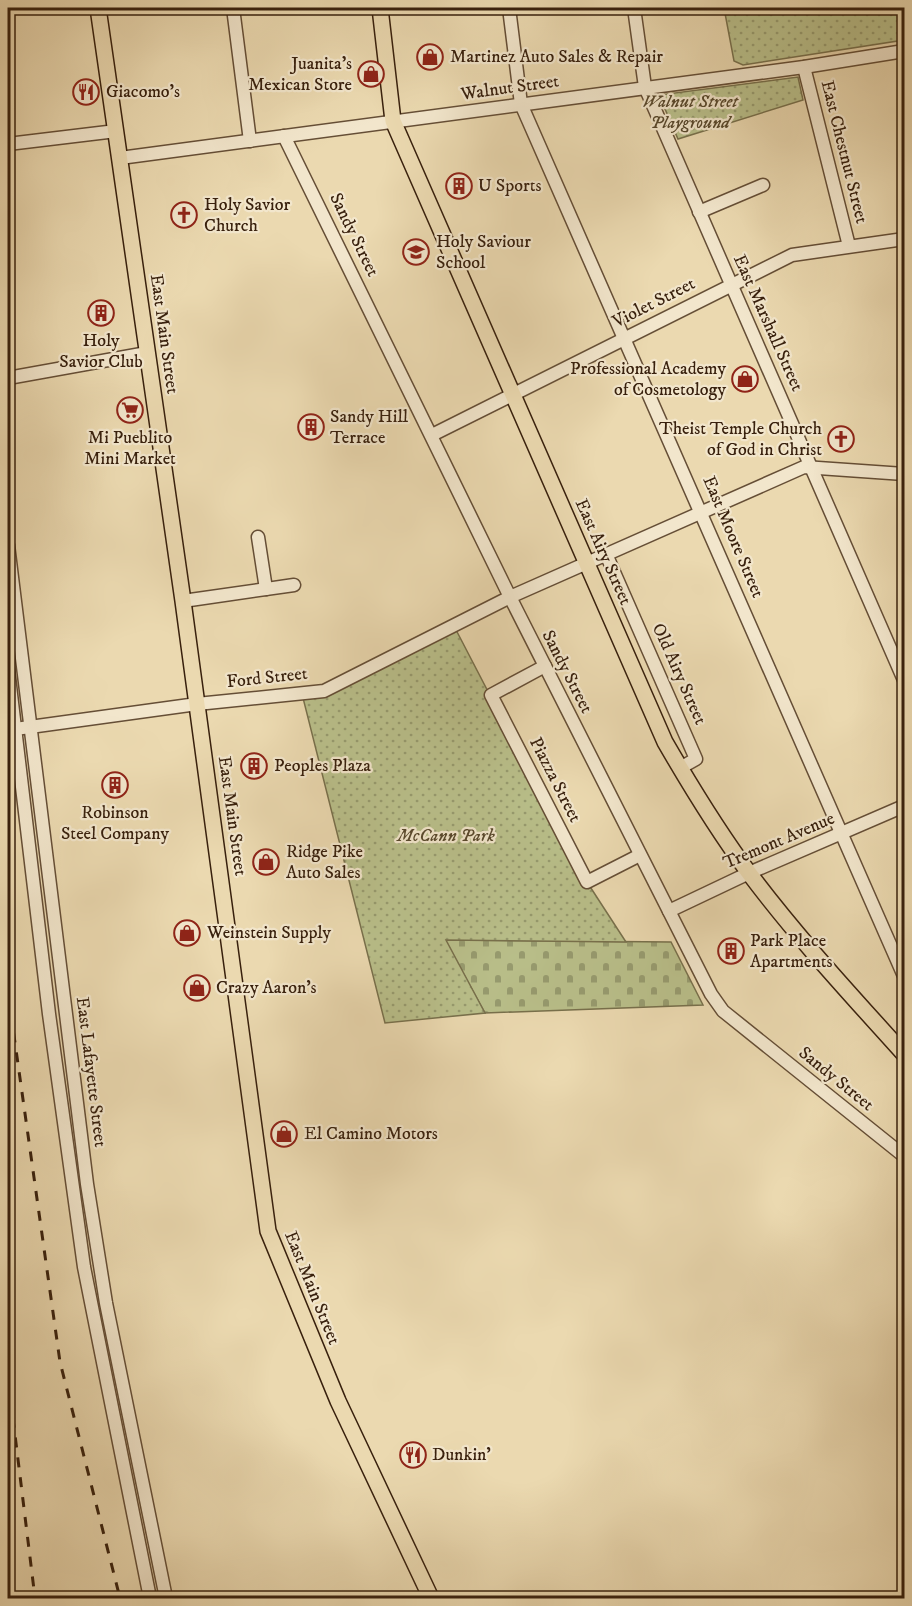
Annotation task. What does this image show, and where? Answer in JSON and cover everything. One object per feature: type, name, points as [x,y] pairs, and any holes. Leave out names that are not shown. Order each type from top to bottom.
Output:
[{"type":"main road","name":"East Main Street","points":[[98,8],[183,601],[268,1231],[338,1401],[431,1599]]},
{"type":"main road","name":"East Airy Street","points":[[380,8],[393,121],[665,741],[680,768],[749,873],[798,934],[904,1054]]},
{"type":"street","points":[[233,8],[250,141]]},
{"type":"street","name":"East Moore Street","points":[[509,8],[521,104],[703,513],[904,976]]},
{"type":"street","name":"East Marshall Street","points":[[634,8],[645,87],[904,680]]},
{"type":"street","name":"Walnut Street","points":[[120,158],[804,67],[904,51]]},
{"type":"street","name":"East Chestnut Street","points":[[804,67],[849,246]]},
{"type":"street","points":[[8,144],[116,131]]},
{"type":"street","name":"Sandy Street","points":[[284,136],[544,666],[669,911],[723,1011],[904,1156]]},
{"type":"street","points":[[699,212],[763,185]]},
{"type":"street","name":"Violet Street","points":[[432,435],[792,255],[904,239]]},
{"type":"street","points":[[8,378],[147,353]]},
{"type":"street","name":"Ford Street","points":[[11,730],[197,704],[324,691],[510,597],[804,467],[812,467]]},
{"type":"street","points":[[812,467],[904,474]]},
{"type":"street","points":[[258,537],[266,589]]},
{"type":"street","name":"East Lafayette Street","points":[[8,545],[87,1184],[106,1303],[166,1599]]},
{"type":"street","name":"Old Airy Street","points":[[606,554],[696,759],[680,768]]},
{"type":"street","points":[[183,601],[294,585]]},
{"type":"street","points":[[601,596],[621,588]]},
{"type":"street","name":"Piazza Street","points":[[544,666],[491,695],[587,882],[640,855]]},
{"type":"street","name":"East Lafayette Street","points":[[8,669],[11,730],[84,1267],[150,1599]]},
{"type":"street","name":"Tremont Avenue","points":[[669,911],[749,873],[904,806]]},
{"type":"green space","points":[[724,8],[904,8],[904,40],[743,65],[734,61]]},
{"type":"green space","name":"Walnut Street Playground","points":[[798,77],[803,100],[678,139],[659,95]]},
{"type":"green space","name":"McCann Park","points":[[454,626],[587,882],[626,942],[446,940],[485,1013],[385,1023],[302,694],[324,691]]},
{"type":"green space","points":[[445,940],[671,942],[703,1005],[485,1013]]},
{"type":"railway","points":[[8,993],[60,1362],[120,1598]]},
{"type":"railway","points":[[8,1378],[35,1598]]},
{"type":"place","name":"Martinez Auto Sales & Repair","points":[[430,57]]},
{"type":"place","name":"Juanita's Mexican Store","points":[[371,74]]},
{"type":"place","name":"Giacomo's","points":[[86,92]]},
{"type":"place","name":"U Sports","points":[[459,186]]},
{"type":"place","name":"Holy Savior Church","points":[[184,215]]},
{"type":"place","name":"Holy Saviour School","points":[[416,252]]},
{"type":"place","name":"Holy Savior Club","points":[[101,313]]},
{"type":"place","name":"Professional Academy of Cosmetology","points":[[745,379]]},
{"type":"place","name":"Mi Pueblito Mini Market","points":[[130,410]]},
{"type":"place","name":"Sandy Hill Terrace","points":[[311,427]]},
{"type":"place","name":"Theist Temple Church of God in Christ","points":[[841,439]]},
{"type":"place","name":"Peoples Plaza","points":[[254,766]]},
{"type":"place","name":"Robinson Steel Company","points":[[115,785]]},
{"type":"place","name":"Ridge Pike Auto Sales","points":[[266,862]]},
{"type":"place","name":"Weinstein Supply","points":[[187,933]]},
{"type":"place","name":"Park Place Apartments","points":[[731,951]]},
{"type":"place","name":"Crazy Aaron's","points":[[197,988]]},
{"type":"place","name":"El Camino Motors","points":[[284,1134]]},
{"type":"place","name":"Dunkin'","points":[[413,1455]]}]
